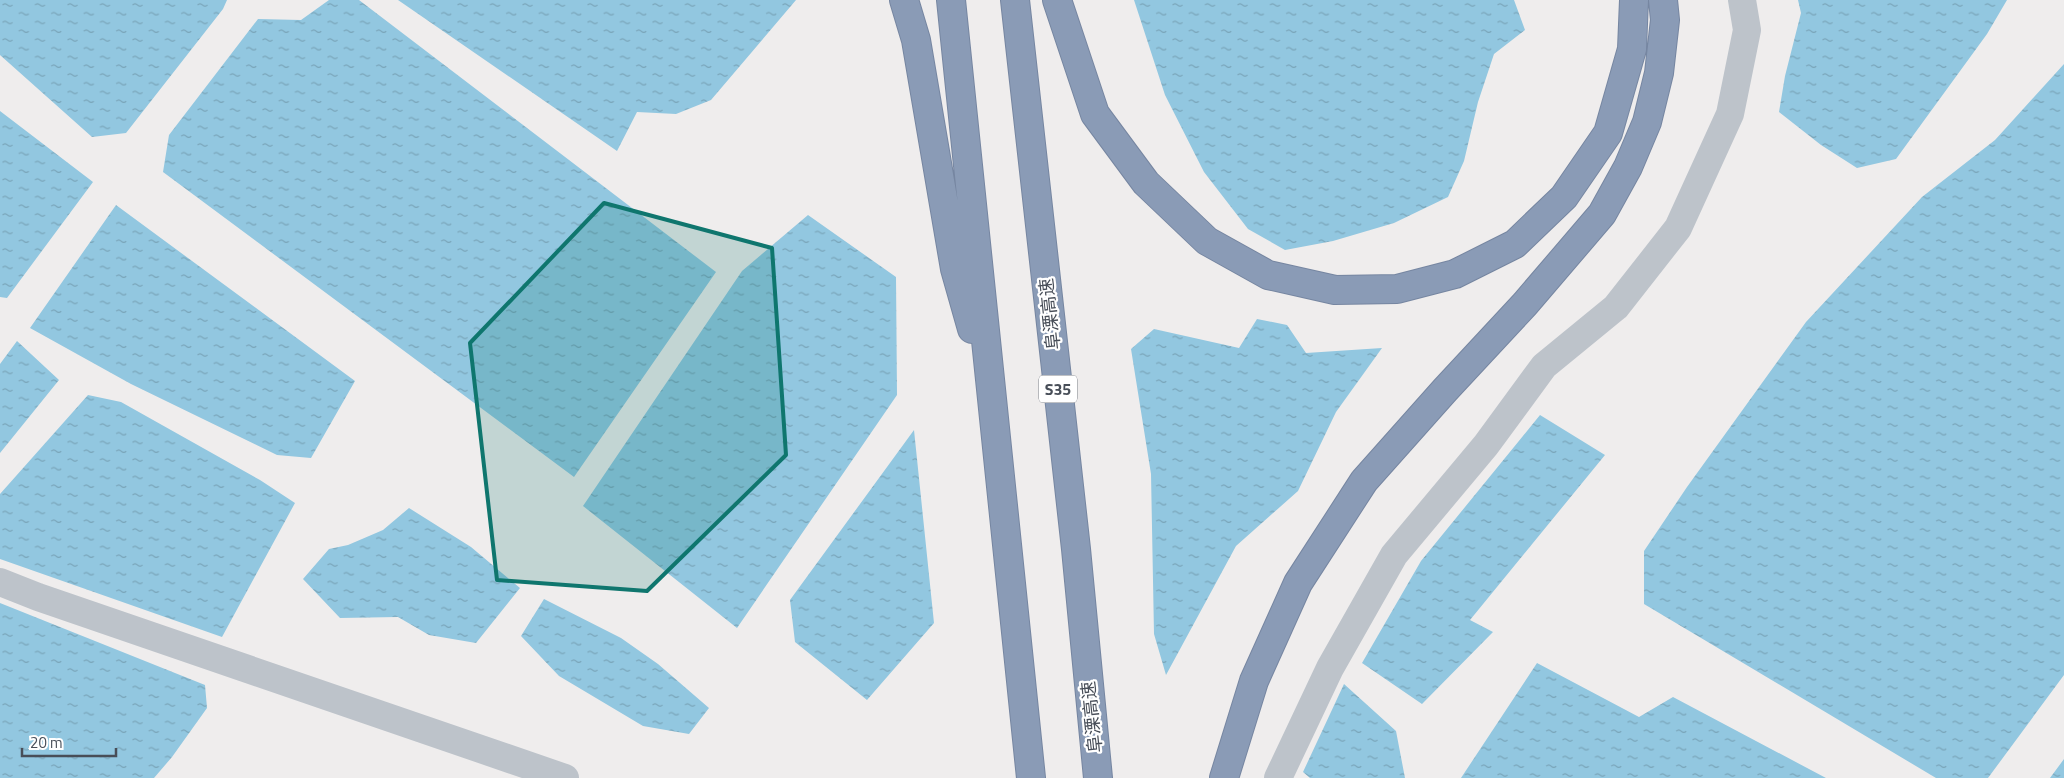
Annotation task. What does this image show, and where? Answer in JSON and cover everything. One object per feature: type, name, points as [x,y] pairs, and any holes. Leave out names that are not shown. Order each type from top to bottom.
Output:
[{"type":"highway","points":[[904,0],[916,40],[955,269],[992,401]]},
{"type":"highway","points":[[951,0],[1031,778]]},
{"type":"highway","name":"阜溧高速","points":[[1015,0],[1075,539],[1098,778]]},
{"type":"highway","points":[[1057,0],[1095,114],[1146,183],[1206,241],[1268,275],[1335,290],[1397,289],[1455,274],[1514,244],[1564,197],[1608,133],[1632,49],[1634,0]]},
{"type":"highway","points":[[1224,778],[1254,681],[1298,583],[1364,481],[1525,304],[1602,214],[1628,167],[1647,122],[1659,73],[1665,20],[1663,0]]},
{"type":"street","points":[[1278,778],[1330,668],[1394,554],[1486,445],[1544,366],[1616,307],[1678,228],[1730,114],[1747,30],[1742,0]]},
{"type":"street","points":[[0,582],[38,597],[564,778]]},
{"type":"highlighted area","points":[[604,203],[772,248],[786,455],[647,591],[497,580],[470,343]]},
{"type":"water","points":[[0,0],[227,0],[223,9],[126,133],[92,137],[0,55]]},
{"type":"water","points":[[329,0],[359,0],[716,272],[574,477],[163,172],[169,135],[258,19],[301,20]]},
{"type":"water","points":[[398,0],[796,0],[711,100],[676,114],[637,112],[617,151]]},
{"type":"water","points":[[1134,0],[1514,0],[1525,30],[1494,54],[1478,102],[1464,161],[1448,197],[1394,223],[1333,241],[1285,250],[1248,229],[1204,172],[1165,95]]},
{"type":"water","points":[[1798,0],[2007,0],[1987,34],[1896,159],[1857,168],[1821,145],[1779,112],[1785,76],[1801,13]]},
{"type":"water","points":[[2064,64],[2064,675],[1988,778],[1936,778],[1644,604],[1644,551],[1687,487],[1806,322],[1922,197],[1995,140]]},
{"type":"water","points":[[0,111],[93,182],[7,298],[0,297]]},
{"type":"water","points":[[116,205],[355,381],[311,458],[277,455],[131,384],[30,328]]},
{"type":"water","points":[[808,215],[896,277],[897,395],[737,628],[583,506],[742,271]]},
{"type":"water","points":[[1257,319],[1287,325],[1306,353],[1382,348],[1336,412],[1298,491],[1236,546],[1166,675],[1154,634],[1151,474],[1131,349],[1154,329],[1239,348]]},
{"type":"water","points":[[17,341],[59,380],[0,453],[0,364]]},
{"type":"water","points":[[88,395],[121,402],[260,480],[295,503],[222,637],[0,559],[0,494]]},
{"type":"water","points":[[1540,415],[1605,455],[1470,620],[1493,632],[1422,704],[1362,663],[1421,561]]},
{"type":"water","points":[[914,430],[934,623],[867,700],[795,642],[790,600]]},
{"type":"water","points":[[409,508],[471,547],[520,588],[476,643],[429,635],[398,617],[340,618],[303,579],[329,549],[348,545],[383,530]]},
{"type":"water","points":[[544,599],[621,638],[658,664],[709,708],[689,734],[643,726],[559,676],[521,636]]},
{"type":"water","points":[[0,603],[205,685],[207,708],[172,757],[154,778],[0,778]]},
{"type":"water","points":[[1537,663],[1639,717],[1673,697],[1826,778],[1461,778]]},
{"type":"water","points":[[1344,684],[1396,731],[1405,778],[1310,778],[1303,772]]},
{"type":"water","points":[[2064,759],[2064,778],[2050,778]]}]
